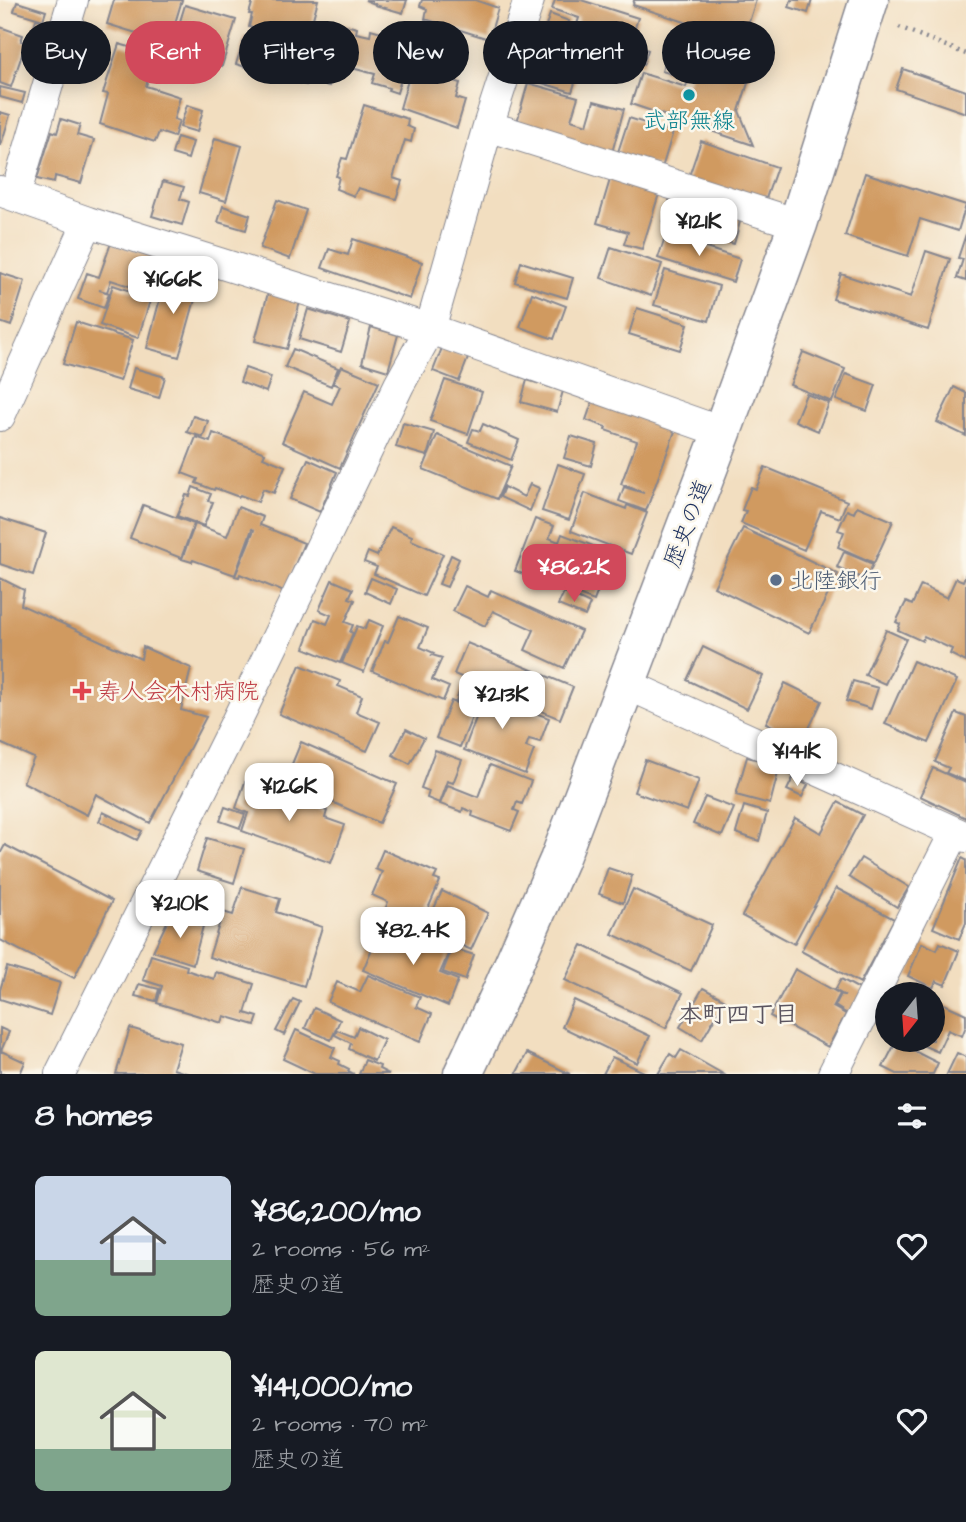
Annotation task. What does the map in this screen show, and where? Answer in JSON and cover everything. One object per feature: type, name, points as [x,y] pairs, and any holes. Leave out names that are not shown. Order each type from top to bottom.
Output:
[{"type":"street","points":[[73,0],[8,193],[88,222],[430,329],[722,432]]},
{"type":"street","points":[[60,1074],[237,720],[399,385],[430,329],[488,126],[529,0]]},
{"type":"street","name":"歴史の道","points":[[463,1074],[559,860],[722,432],[798,225],[867,7]]},
{"type":"street","points":[[488,126],[798,225]]},
{"type":"street","points":[[0,416],[88,222]]},
{"type":"street","points":[[626,684],[960,834],[833,1074]]},
{"type":"path","points":[[867,7],[966,54]]},
{"type":"building","points":[[114,0],[182,0],[176,21],[125,21],[125,30],[111,25],[111,21],[108,21]]},
{"type":"building","points":[[253,0],[318,0],[312,21],[250,21],[252,14],[249,14]]},
{"type":"building","points":[[365,0],[407,0],[403,13]]},
{"type":"building","points":[[422,0],[475,0],[498,8],[494,21],[483,21],[483,37],[469,33],[469,21],[425,19],[427,9],[420,6]]},
{"type":"building","points":[[555,0],[581,0],[638,18],[637,21],[578,21],[579,18],[552,9]]},
{"type":"building","points":[[634,0],[756,0],[749,21],[682,21],[633,5]]},
{"type":"building","points":[[791,0],[812,0],[808,13],[789,7]]},
{"type":"building","points":[[17,2],[46,11],[43,20],[14,11]]},
{"type":"building","points":[[185,5],[236,20],[225,56],[225,21],[180,21]]},
{"type":"building","points":[[550,14],[569,21],[548,21]]},
{"type":"building","points":[[0,27],[21,34],[21,58],[11,87],[0,83]]},
{"type":"building","points":[[371,29],[373,30],[373,73],[359,70],[359,34],[370,36]]},
{"type":"building","points":[[119,44],[125,46],[125,84],[146,84],[180,97],[174,119],[179,121],[174,137],[159,132],[155,142],[100,124],[108,94],[103,93],[106,84],[111,84],[111,68]]},
{"type":"building","points":[[903,69],[966,91],[966,113],[896,89]]},
{"type":"building","name":"武部無線","points":[[648,75],[662,80],[662,84],[686,87],[687,84],[748,84],[739,111],[753,145],[631,104],[637,84],[648,84]]},
{"type":"building","points":[[375,84],[400,84],[397,93],[388,90],[389,88]]},
{"type":"building","points":[[407,84],[460,84],[456,98],[465,101],[457,128],[400,108]]},
{"type":"building","points":[[528,84],[578,97],[571,120],[587,125],[594,101],[624,109],[611,156],[515,129]]},
{"type":"building","points":[[545,84],[575,84],[572,92]]},
{"type":"building","points":[[0,87],[25,93],[22,103],[0,97]]},
{"type":"building","points":[[187,105],[203,110],[197,132],[180,127]]},
{"type":"building","points":[[364,105],[408,119],[407,126],[414,129],[411,142],[405,140],[393,178],[402,181],[396,199],[358,188],[354,196],[336,189],[339,177],[336,176],[342,158],[347,159]]},
{"type":"building","points":[[0,112],[10,115],[1,145],[0,145]]},
{"type":"building","points":[[629,118],[673,132],[662,168],[617,155]]},
{"type":"building","points":[[61,119],[80,125],[77,135],[94,140],[81,183],[55,176],[54,183],[37,179],[52,131],[57,133]]},
{"type":"building","points":[[177,137],[193,142],[188,159],[172,154]]},
{"type":"building","points":[[215,138],[242,146],[226,201],[199,193]]},
{"type":"building","points":[[701,141],[777,167],[763,207],[687,182]]},
{"type":"building","points":[[612,173],[661,187],[642,249],[624,244],[628,232],[597,223]]},
{"type":"building","points":[[865,173],[966,205],[958,231],[920,219],[908,256],[845,236]]},
{"type":"building","points":[[163,181],[184,187],[180,199],[189,202],[182,225],[152,216]]},
{"type":"building","points":[[670,198],[741,218],[734,244],[663,223]]},
{"type":"building","points":[[277,200],[306,210],[290,259],[260,248]]},
{"type":"building","points":[[223,206],[250,215],[246,230],[218,222]]},
{"type":"building","points":[[966,234],[966,281],[957,278],[963,259],[958,258]]},
{"type":"building","points":[[666,235],[740,259],[733,282],[658,258]]},
{"type":"building","points":[[353,239],[422,262],[410,299],[322,268],[329,249],[348,255]]},
{"type":"building","points":[[111,243],[168,261],[157,295],[111,280],[107,292],[99,290],[109,293],[104,308],[78,299],[87,273],[99,277]]},
{"type":"building","points":[[611,247],[662,264],[651,296],[601,278]]},
{"type":"building","points":[[926,251],[950,259],[928,330],[833,299],[841,274],[911,297]]},
{"type":"building","points":[[521,262],[573,278],[567,298],[515,282]]},
{"type":"building","points":[[665,270],[719,286],[709,321],[654,305]]},
{"type":"building","points":[[0,273],[25,281],[11,326],[0,322]]},
{"type":"building","points":[[166,276],[199,285],[179,357],[147,348]]},
{"type":"building","points":[[113,285],[151,298],[138,338],[100,325]]},
{"type":"building","points":[[268,293],[300,302],[287,349],[255,341]]},
{"type":"building","points":[[532,293],[566,306],[554,339],[520,327]]},
{"type":"building","points":[[637,308],[688,324],[680,350],[629,334]]},
{"type":"building","points":[[308,309],[350,322],[341,352],[299,339]]},
{"type":"building","points":[[76,322],[133,340],[120,381],[63,364]]},
{"type":"building","points":[[371,327],[398,335],[388,371],[362,363]]},
{"type":"building","points":[[442,348],[468,358],[459,381],[433,371]]},
{"type":"building","points":[[293,349],[338,368],[331,386],[285,367]]},
{"type":"building","points":[[803,352],[845,369],[832,402],[790,385]]},
{"type":"building","points":[[341,366],[379,382],[340,468],[282,442],[304,392],[332,404],[340,386],[333,383]]},
{"type":"building","points":[[134,368],[165,377],[159,398],[128,389]]},
{"type":"building","points":[[245,368],[271,377],[266,392],[240,382]]},
{"type":"building","points":[[846,374],[876,385],[867,411],[836,400]]},
{"type":"building","points":[[445,380],[482,392],[468,434],[430,421]]},
{"type":"building","points":[[527,380],[563,391],[557,412],[521,402]]},
{"type":"building","points":[[954,387],[966,393],[966,436],[937,422]]},
{"type":"building","points":[[806,394],[829,403],[818,431],[795,421]]},
{"type":"building","points":[[593,400],[675,431],[646,511],[619,501],[624,487],[644,493],[621,484],[637,441],[586,420]]},
{"type":"building","points":[[193,416],[208,421],[203,437],[187,432]]},
{"type":"building","points":[[403,423],[434,432],[427,456],[396,447]]},
{"type":"building","points":[[483,424],[519,440],[511,460],[468,442],[473,429],[480,431]]},
{"type":"building","points":[[213,433],[265,453],[263,457],[285,466],[274,493],[263,489],[258,502],[215,488],[214,490],[196,483],[198,479],[182,473],[196,437],[210,442]]},
{"type":"building","points":[[437,435],[511,466],[497,499],[423,469]]},
{"type":"building","points":[[571,436],[597,444],[591,466],[564,458]]},
{"type":"building","points":[[308,459],[337,472],[320,512],[290,499]]},
{"type":"building","points":[[558,464],[585,474],[569,520],[542,511]]},
{"type":"building","points":[[765,467],[847,501],[840,518],[821,511],[804,550],[741,523],[746,511],[742,510],[751,487],[756,489]]},
{"type":"building","points":[[530,484],[539,488],[530,511],[500,497],[504,487],[524,497]]},
{"type":"building","points":[[193,487],[211,494],[208,501],[213,502],[204,526],[177,516],[186,495],[190,496]]},
{"type":"building","points":[[585,493],[626,509],[627,505],[647,513],[631,554],[571,531]]},
{"type":"building","points":[[143,505],[194,524],[181,558],[130,538]]},
{"type":"building","points":[[857,506],[893,521],[874,563],[838,547],[844,532],[838,530],[847,510],[854,513]]},
{"type":"building","points":[[238,507],[263,517],[260,525],[304,543],[284,592],[240,574],[239,577],[235,576],[254,530],[252,529],[235,575],[193,560],[182,559],[195,524],[227,536]]},
{"type":"building","points":[[0,518],[46,533],[33,575],[0,564]]},
{"type":"building","points":[[535,519],[554,526],[549,538],[559,542],[562,534],[612,553],[594,601],[515,571]]},
{"type":"building","points":[[391,527],[412,536],[411,540],[443,554],[424,596],[374,574],[377,567],[364,562],[368,552],[377,556]]},
{"type":"building","name":"北陸銀行","points":[[743,528],[838,574],[809,633],[714,587]]},
{"type":"building","points":[[844,552],[873,564],[866,580],[837,567]]},
{"type":"building","points":[[451,555],[459,559],[447,587],[439,584]]},
{"type":"building","points":[[966,573],[966,662],[950,654],[952,649],[924,636],[922,641],[898,630],[900,624],[896,622],[906,602],[912,605],[921,585],[947,598],[956,578],[963,581]]},
{"type":"building","points":[[0,578],[24,590],[21,605],[141,659],[143,647],[191,668],[181,710],[206,717],[150,823],[96,794],[87,815],[23,782],[34,758],[0,743]]},
{"type":"building","points":[[371,578],[397,589],[391,604],[365,592]]},
{"type":"building","points":[[332,580],[353,589],[349,598],[355,600],[345,622],[353,625],[350,632],[353,633],[340,663],[304,648],[315,619],[327,624],[331,615],[319,610]]},
{"type":"building","points":[[465,586],[488,597],[491,590],[581,631],[564,668],[525,650],[534,630],[493,611],[485,626],[453,611]]},
{"type":"building","points":[[564,592],[590,604],[585,616],[558,605]]},
{"type":"building","points":[[399,616],[428,628],[420,647],[442,658],[432,680],[449,687],[443,701],[372,671]]},
{"type":"building","points":[[369,620],[383,626],[364,672],[342,663],[357,626],[365,629]]},
{"type":"building","points":[[886,630],[906,639],[885,684],[865,675]]},
{"type":"building","points":[[467,643],[573,687],[560,719],[454,674]]},
{"type":"building","points":[[703,647],[763,676],[747,709],[687,680]]},
{"type":"building","points":[[913,661],[957,680],[929,743],[885,724]]},
{"type":"building","points":[[300,665],[340,681],[338,686],[362,696],[356,712],[380,722],[367,751],[279,714]]},
{"type":"building","points":[[853,681],[878,688],[871,709],[846,701]]},
{"type":"building","points":[[785,683],[822,701],[803,741],[766,723]]},
{"type":"building","points":[[461,687],[549,718],[540,742],[529,739],[526,747],[534,750],[525,774],[464,750],[479,710],[456,701]]},
{"type":"building","points":[[451,701],[475,710],[460,747],[436,738]]},
{"type":"building","points":[[956,713],[966,717],[966,781],[946,773],[949,768],[935,762]]},
{"type":"building","points":[[406,729],[424,738],[410,764],[393,755]]},
{"type":"building","points":[[301,742],[397,784],[379,823],[285,781]]},
{"type":"building","points":[[435,750],[462,760],[453,783],[447,781],[439,803],[427,798],[429,791],[421,788]]},
{"type":"building","points":[[747,757],[780,765],[770,804],[736,795]]},
{"type":"building","points":[[645,760],[699,780],[687,811],[634,792]]},
{"type":"building","points":[[490,765],[531,781],[522,804],[517,802],[514,810],[519,812],[511,831],[472,816],[473,812],[463,808],[462,812],[440,804],[448,785],[478,797]]},
{"type":"building","points":[[933,768],[966,783],[966,818],[920,796]]},
{"type":"building","points":[[793,778],[808,785],[802,797],[787,790]]},
{"type":"building","points":[[245,782],[327,811],[325,818],[345,825],[331,863],[242,831],[248,813],[236,808]]},
{"type":"building","points":[[705,797],[734,808],[722,836],[693,824]]},
{"type":"building","points":[[838,802],[863,815],[794,944],[742,916],[795,818],[821,833]]},
{"type":"building","points":[[744,806],[767,813],[759,841],[736,833]]},
{"type":"building","points":[[225,807],[245,814],[240,828],[220,821]]},
{"type":"building","points":[[103,812],[142,831],[137,840],[99,821]]},
{"type":"building","points":[[207,838],[244,849],[234,883],[197,871]]},
{"type":"building","points":[[5,845],[112,901],[74,978],[0,940],[0,854]]},
{"type":"building","points":[[383,850],[437,873],[434,879],[440,881],[424,918],[421,916],[417,923],[385,910],[388,902],[372,895],[382,872],[375,869]]},
{"type":"building","points":[[861,858],[909,887],[897,907],[849,877]]},
{"type":"building","points":[[962,858],[966,860],[966,923],[959,939],[933,928]]},
{"type":"building","points":[[608,868],[632,876],[623,903],[599,894]]},
{"type":"building","points":[[242,887],[280,899],[276,912],[322,927],[304,986],[209,957],[223,912],[233,915]]},
{"type":"building","points":[[836,888],[894,919],[860,983],[801,951]]},
{"type":"building","points":[[633,889],[712,925],[691,971],[612,934]]},
{"type":"building","points":[[442,891],[488,913],[471,950],[425,928]]},
{"type":"building","points":[[170,916],[203,926],[193,964],[153,951]]},
{"type":"building","points":[[404,930],[450,950],[440,973],[458,980],[448,1006],[363,970],[376,939],[396,948]]},
{"type":"building","points":[[922,943],[937,950],[940,943],[959,951],[945,985],[945,982],[920,982],[908,976]]},
{"type":"building","points":[[582,945],[683,993],[666,1028],[565,980]]},
{"type":"building","points":[[452,948],[474,955],[465,980],[443,972]]},
{"type":"building","points":[[151,955],[187,966],[186,970],[214,979],[216,972],[254,984],[245,1013],[258,1017],[255,1025],[224,1016],[222,1023],[157,1003],[162,986],[143,980]]},
{"type":"building","points":[[7,967],[60,983],[50,1015],[0,999]]},
{"type":"building","points":[[795,969],[840,994],[833,1007],[846,1014],[828,1047],[770,1016]]},
{"type":"building","points":[[368,975],[420,997],[416,1007],[432,1014],[420,1042],[328,1002],[337,982],[360,992]]},
{"type":"building","points":[[841,979],[863,991],[849,1015],[835,1006],[841,994],[845,996],[835,990]]},
{"type":"building","points":[[139,984],[159,989],[156,1001],[135,996]]},
{"type":"building","points":[[703,988],[725,1000],[702,1040],[680,1027]]},
{"type":"building","points":[[293,999],[300,1002],[284,1035],[276,1031]]},
{"type":"building","points":[[574,1000],[650,1036],[637,1063],[562,1027]]},
{"type":"building","points":[[945,1004],[966,1014],[966,1026],[962,1036],[948,1030],[945,1037]]},
{"type":"building","points":[[314,1008],[340,1020],[331,1040],[305,1028]]},
{"type":"building","points":[[358,1027],[384,1040],[374,1061],[349,1049],[351,1043],[335,1035],[337,1030],[354,1037]]},
{"type":"building","points":[[0,1028],[9,1032],[1,1051],[25,1062],[20,1074],[0,1074]]},
{"type":"building","points":[[130,1028],[181,1043],[173,1069],[189,1074],[116,1074]]},
{"type":"building","points":[[296,1030],[335,1048],[331,1057],[340,1061],[339,1064],[354,1074],[315,1074],[283,1059]]},
{"type":"building","points":[[681,1050],[723,1074],[658,1074],[670,1054],[676,1058]]},
{"type":"building","points":[[891,1052],[916,1052],[938,1063],[933,1074],[897,1074],[883,1067]]},
{"type":"building","points":[[527,1053],[570,1074],[516,1074]]},
{"type":"building","points":[[957,1053],[966,1057],[966,1074],[947,1074]]},
{"type":"building","points":[[612,1057],[644,1072],[643,1074],[603,1074]]},
{"type":"building","points":[[365,1060],[380,1066],[379,1069],[389,1074],[359,1074]]},
{"type":"place","name":"武部無線","points":[[689,95]]},
{"type":"place","name":"北陸銀行","points":[[776,580]]},
{"type":"place","name":"寿人会木村病院","points":[[82,691]]},
{"type":"district","name":"本町四丁目","points":[[738,1014]]}]
